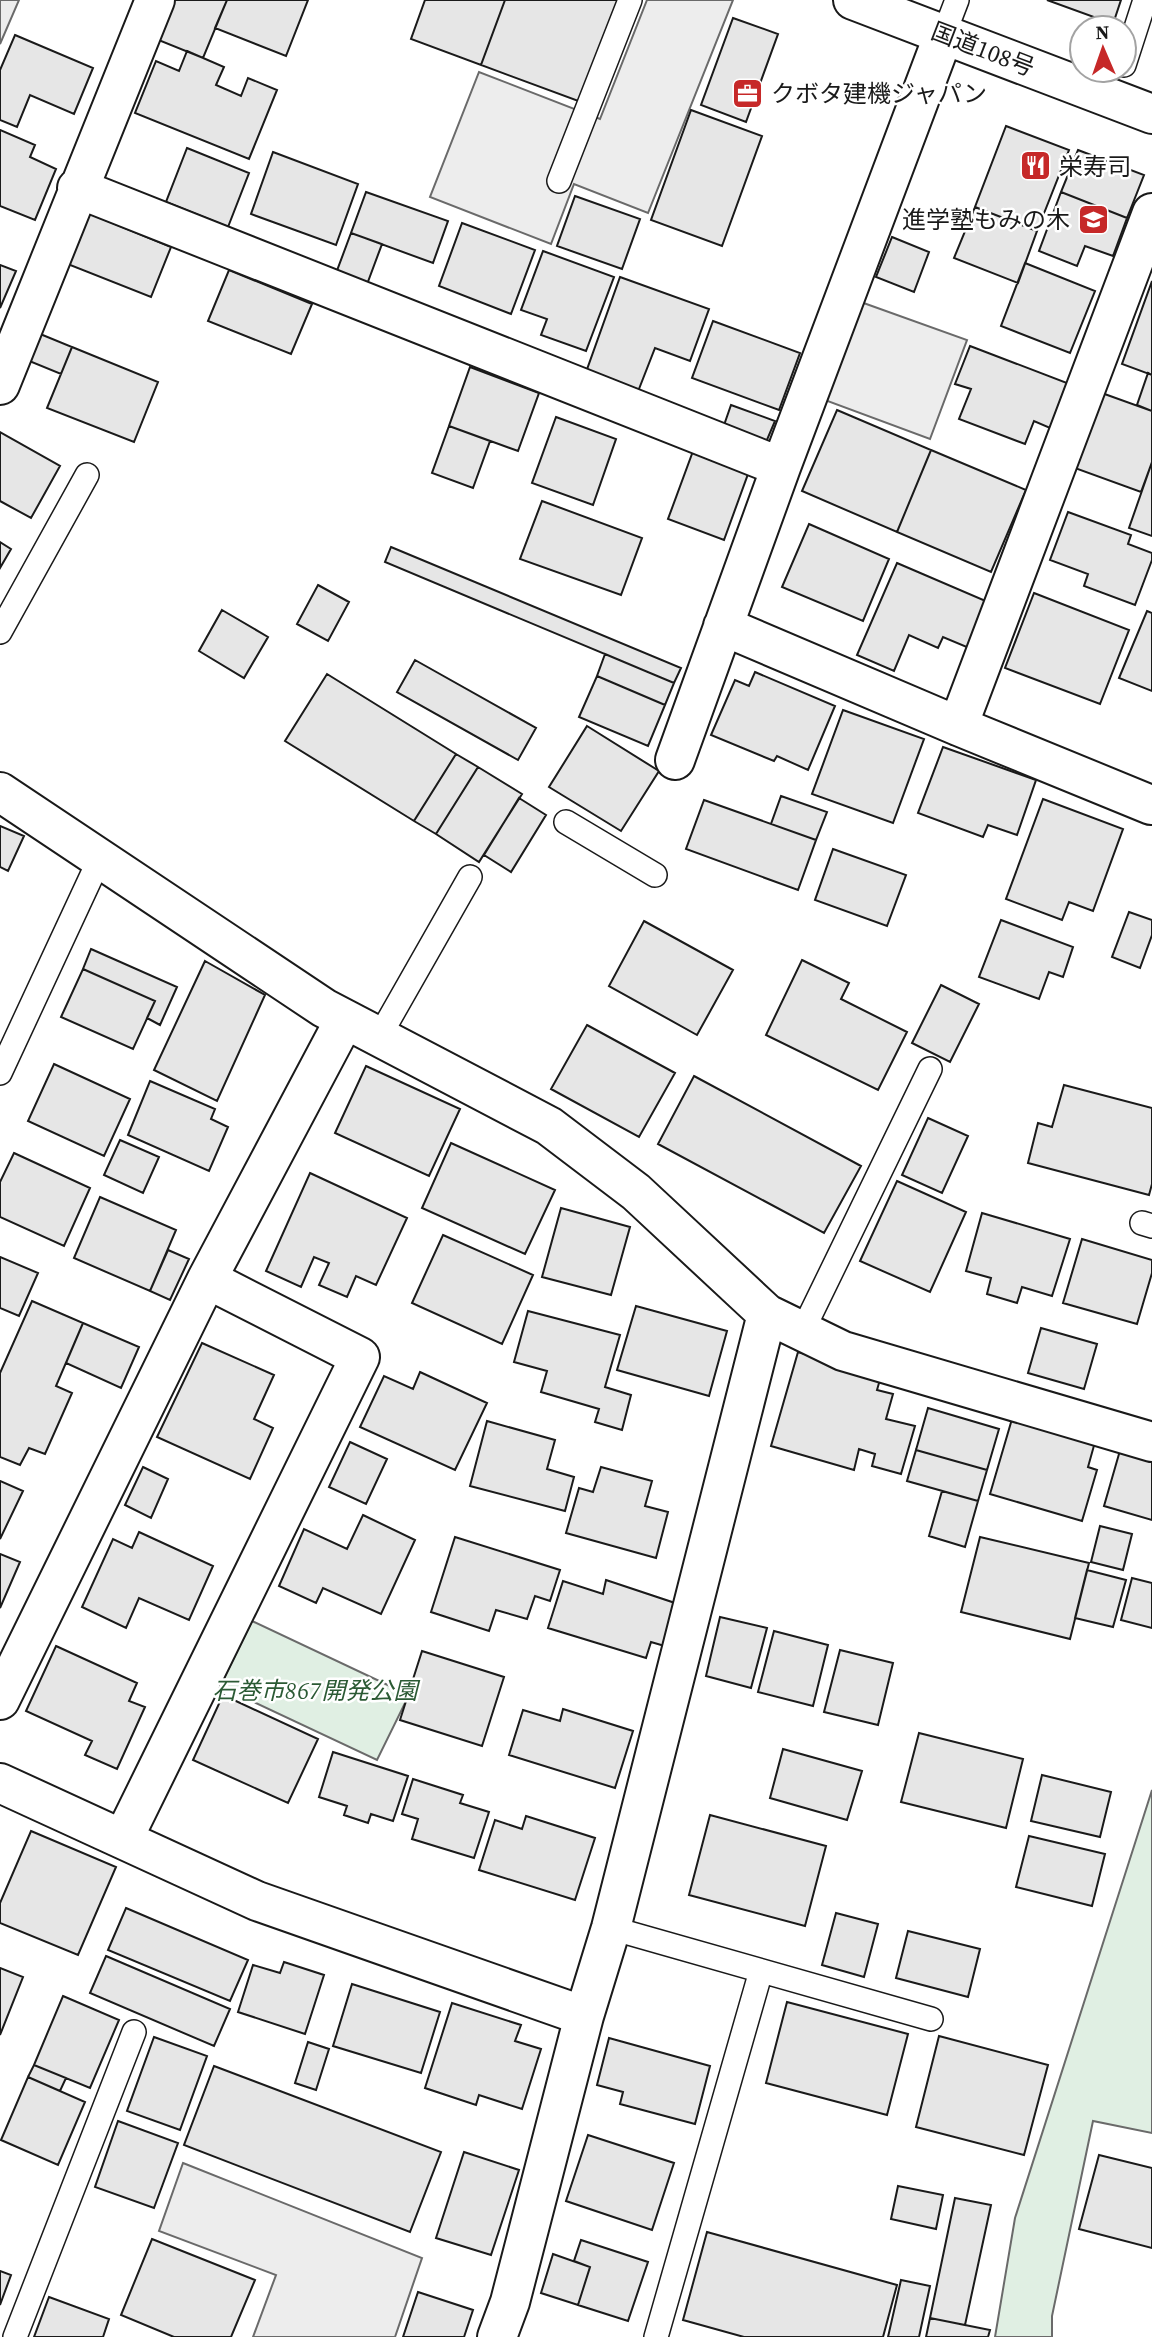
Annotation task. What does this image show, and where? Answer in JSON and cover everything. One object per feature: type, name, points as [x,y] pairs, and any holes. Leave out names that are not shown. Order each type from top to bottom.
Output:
[{"type":"main road","points":[[0,385],[77,188],[155,0]]},
{"type":"main road","name":"国道108号","points":[[853,0],[950,17],[1068,59]]},
{"type":"main road","points":[[675,760],[781,467],[950,17]]},
{"type":"main road","name":"国道108号","points":[[1125,84],[1152,114]]},
{"type":"main road","points":[[77,188],[781,467]]},
{"type":"main road","points":[[958,726],[1152,213]]},
{"type":"main road","points":[[723,626],[1151,805]]},
{"type":"main road","points":[[0,792],[324,1009],[549,1126],[636,1192],[767,1314],[844,1351],[1152,1442]]},
{"type":"main road","points":[[0,1700],[207,1279],[345,1019]]},
{"type":"main road","points":[[123,1839],[360,1357],[207,1279]]},
{"type":"main road","points":[[497,2337],[510,2302],[584,2016],[611,1928],[767,1314]]},
{"type":"main road","points":[[0,1783],[257,1901],[584,2016]]},
{"type":"lane","points":[[559,181],[630,0]]},
{"type":"lane","points":[[1138,22],[1145,0]]},
{"type":"lane","points":[[0,632],[87,475]]},
{"type":"lane","points":[[566,822],[655,875]]},
{"type":"lane","points":[[0,1073],[100,858]]},
{"type":"lane","points":[[379,1037],[470,877]]},
{"type":"lane","points":[[802,1332],[930,1069]]},
{"type":"lane","points":[[611,1928],[931,2019]]},
{"type":"lane","points":[[656,2337],[761,1971]]},
{"type":"lane","points":[[15,2337],[134,2032]]},
{"type":"green space","name":"石巻市867開発公園","points":[[252,1621],[409,1695],[377,1760],[220,1686]]},
{"type":"green space","points":[[1152,1790],[1152,2133],[1093,2121],[1052,2316],[1052,2337],[995,2337],[1015,2218]]},
{"type":"shaded area","points":[[0,0],[19,0],[0,44]]},
{"type":"shaded area","points":[[647,0],[733,0],[648,213],[574,184],[551,244],[430,197],[479,72],[600,119]]},
{"type":"shaded area","points":[[858,301],[967,340],[930,439],[822,399]]},
{"type":"shaded area","points":[[183,2163],[422,2258],[395,2337],[253,2337],[276,2275],[159,2231]]},
{"type":"building","points":[[166,0],[227,0],[203,58],[151,37]]},
{"type":"building","points":[[227,0],[308,0],[286,56],[215,28]]},
{"type":"building","points":[[425,0],[505,0],[481,65],[411,39]]},
{"type":"building","points":[[505,0],[618,0],[581,102],[481,65]]},
{"type":"building","points":[[1047,0],[1121,0],[1116,14],[1086,14]]},
{"type":"building","points":[[733,18],[778,34],[746,122],[701,105]]},
{"type":"building","points":[[15,35],[93,68],[74,114],[30,95],[17,127],[0,120],[0,70]]},
{"type":"building","points":[[187,51],[224,67],[216,85],[241,96],[248,78],[277,90],[249,159],[135,113],[156,61],[179,71]]},
{"type":"building","points":[[691,110],[762,136],[722,246],[651,220]]},
{"type":"building","points":[[1006,126],[1069,150],[1037,231],[975,207]]},
{"type":"building","points":[[0,130],[35,145],[30,157],[56,169],[35,220],[0,206]]},
{"type":"building","points":[[187,148],[249,173],[228,227],[166,202]]},
{"type":"building","points":[[1078,150],[1144,175],[1127,218],[1061,192]]},
{"type":"building","points":[[273,152],[358,184],[336,245],[251,214]]},
{"type":"building","points":[[366,192],[448,221],[433,263],[351,233]]},
{"type":"building","points":[[1061,192],[1127,218],[1113,256],[1085,246],[1077,266],[1039,251]]},
{"type":"building","points":[[575,196],[640,219],[622,269],[557,246]]},
{"type":"building","points":[[975,207],[1037,231],[1018,283],[954,258]]},
{"type":"building","points":[[86,212],[171,247],[151,297],[65,263]]},
{"type":"building","points":[[462,223],[535,250],[511,314],[439,286]]},
{"type":"building","points":[[351,233],[382,244],[366,287],[335,276]]},
{"type":"building","points":[[892,237],[929,252],[914,292],[876,277]]},
{"type":"building","points":[[543,251],[614,277],[586,351],[541,335],[547,319],[521,310]]},
{"type":"building","points":[[1025,263],[1095,291],[1070,353],[1001,326]]},
{"type":"building","points":[[0,265],[16,271],[0,308]]},
{"type":"building","points":[[229,270],[312,304],[291,354],[208,321]]},
{"type":"building","points":[[620,277],[709,309],[690,361],[655,348],[637,394],[585,375]]},
{"type":"building","points":[[1152,281],[1152,375],[1122,364]]},
{"type":"building","points":[[713,321],[800,353],[779,410],[692,378]]},
{"type":"building","points":[[28,329],[72,347],[61,374],[17,356]]},
{"type":"building","points":[[970,346],[1067,383],[1050,428],[1034,421],[1025,444],[959,419],[971,389],[955,384]]},
{"type":"building","points":[[72,347],[158,382],[134,442],[47,408]]},
{"type":"building","points":[[470,367],[539,393],[518,451],[449,426]]},
{"type":"building","points":[[1148,373],[1152,375],[1152,411],[1137,405]]},
{"type":"building","points":[[1099,392],[1152,411],[1152,462],[1141,492],[1072,467]]},
{"type":"building","points":[[731,405],[775,421],[764,447],[722,431]]},
{"type":"building","points":[[837,410],[931,450],[897,532],[802,491]]},
{"type":"building","points":[[556,417],[616,439],[593,505],[532,483]]},
{"type":"building","points":[[449,426],[490,441],[473,488],[432,473]]},
{"type":"building","points":[[0,432],[60,466],[31,518],[0,501]]},
{"type":"building","points":[[696,443],[752,463],[724,540],[668,519]]},
{"type":"building","points":[[931,450],[1026,490],[991,572],[897,532]]},
{"type":"building","points":[[1152,462],[1152,536],[1129,528]]},
{"type":"building","points":[[542,501],[642,538],[621,595],[520,559]]},
{"type":"building","points":[[1068,512],[1131,535],[1128,544],[1152,553],[1152,560],[1135,605],[1084,586],[1088,574],[1050,560]]},
{"type":"building","points":[[809,524],[889,559],[863,621],[782,587]]},
{"type":"building","points":[[0,542],[11,549],[0,568]]},
{"type":"building","points":[[391,547],[681,668],[674,683],[385,562]]},
{"type":"building","points":[[897,563],[988,602],[969,648],[943,637],[938,648],[909,635],[894,671],[857,655]]},
{"type":"building","points":[[318,585],[349,602],[328,641],[297,624]]},
{"type":"building","points":[[1034,593],[1129,630],[1100,704],[1005,668]]},
{"type":"building","points":[[222,610],[268,637],[244,678],[199,651]]},
{"type":"building","points":[[1147,611],[1152,613],[1152,691],[1119,678]]},
{"type":"building","points":[[605,654],[674,683],[665,705],[597,676]]},
{"type":"building","points":[[415,660],[536,728],[518,760],[397,692]]},
{"type":"building","points":[[755,672],[835,706],[808,770],[777,756],[774,761],[711,735],[735,680],[749,686]]},
{"type":"building","points":[[327,674],[456,754],[414,821],[285,741]]},
{"type":"building","points":[[597,676],[665,705],[648,746],[579,717]]},
{"type":"building","points":[[843,710],[924,739],[893,823],[812,794]]},
{"type":"building","points":[[587,726],[659,771],[621,831],[549,787]]},
{"type":"building","points":[[943,747],[1036,780],[1017,835],[988,825],[983,837],[918,813]]},
{"type":"building","points":[[456,754],[478,767],[436,834],[414,821]]},
{"type":"building","points":[[478,767],[522,794],[479,862],[436,834]]},
{"type":"building","points":[[781,796],[827,812],[816,840],[771,824]]},
{"type":"building","points":[[519,798],[546,815],[511,872],[484,855]]},
{"type":"building","points":[[1043,799],[1123,829],[1093,911],[1069,902],[1062,920],[1006,899]]},
{"type":"building","points":[[704,800],[816,840],[798,890],[686,849]]},
{"type":"building","points":[[0,826],[24,836],[8,871],[0,867]]},
{"type":"building","points":[[833,849],[906,875],[887,926],[815,900]]},
{"type":"building","points":[[1129,912],[1152,920],[1152,935],[1140,968],[1112,957]]},
{"type":"building","points":[[1001,920],[1073,947],[1063,977],[1049,972],[1039,999],[979,977]]},
{"type":"building","points":[[644,921],[733,970],[697,1035],[609,986]]},
{"type":"building","points":[[91,949],[177,987],[160,1025],[147,1018],[155,1001],[83,969]]},
{"type":"building","points":[[802,960],[849,983],[841,999],[907,1032],[878,1090],[766,1035]]},
{"type":"building","points":[[205,961],[265,995],[217,1101],[154,1070]]},
{"type":"building","points":[[83,969],[155,1001],[133,1049],[61,1017]]},
{"type":"building","points":[[941,985],[979,1004],[950,1062],[912,1043]]},
{"type":"building","points":[[587,1025],[675,1073],[639,1137],[551,1089]]},
{"type":"building","points":[[54,1064],[130,1099],[104,1156],[28,1121]]},
{"type":"building","points":[[366,1066],[460,1109],[429,1176],[335,1133]]},
{"type":"building","points":[[694,1076],[861,1166],[824,1233],[658,1144]]},
{"type":"building","points":[[150,1081],[215,1109],[211,1119],[228,1127],[209,1171],[128,1135]]},
{"type":"building","points":[[1064,1085],[1152,1108],[1152,1184],[1149,1195],[1028,1163],[1038,1123],[1052,1127]]},
{"type":"building","points":[[928,1118],[968,1136],[942,1193],[902,1175]]},
{"type":"building","points":[[120,1140],[159,1157],[143,1193],[104,1175]]},
{"type":"building","points":[[451,1143],[555,1190],[525,1254],[422,1208]]},
{"type":"building","points":[[14,1153],[90,1188],[64,1246],[0,1217],[0,1182]]},
{"type":"building","points":[[310,1173],[407,1218],[376,1285],[356,1276],[347,1297],[319,1285],[329,1263],[314,1257],[301,1287],[266,1271]]},
{"type":"building","points":[[897,1181],[966,1212],[930,1292],[860,1261]]},
{"type":"building","points":[[100,1197],[176,1230],[150,1291],[74,1258]]},
{"type":"building","points":[[561,1208],[630,1227],[611,1295],[542,1277]]},
{"type":"building","points":[[982,1213],[1070,1239],[1052,1296],[1022,1287],[1017,1303],[987,1294],[991,1278],[966,1271]]},
{"type":"building","points":[[443,1235],[533,1275],[502,1344],[412,1303]]},
{"type":"building","points":[[1082,1239],[1152,1260],[1152,1273],[1137,1324],[1063,1303]]},
{"type":"building","points":[[168,1250],[189,1259],[170,1300],[150,1291]]},
{"type":"building","points":[[0,1257],[38,1273],[19,1316],[0,1308]]},
{"type":"building","points":[[32,1301],[83,1323],[56,1386],[72,1393],[45,1454],[29,1448],[20,1465],[0,1457],[0,1373]]},
{"type":"building","points":[[636,1306],[727,1331],[709,1396],[617,1370]]},
{"type":"building","points":[[528,1311],[620,1335],[605,1387],[631,1395],[622,1430],[595,1422],[599,1409],[541,1392],[547,1371],[514,1362]]},
{"type":"building","points":[[83,1323],[139,1347],[121,1388],[66,1363]]},
{"type":"building","points":[[1041,1328],[1097,1344],[1084,1389],[1028,1373]]},
{"type":"building","points":[[202,1343],[274,1375],[254,1419],[273,1428],[250,1479],[157,1437]]},
{"type":"building","points":[[798,1352],[881,1376],[877,1390],[893,1394],[886,1419],[915,1426],[901,1474],[872,1466],[875,1454],[859,1449],[854,1470],[771,1446]]},
{"type":"building","points":[[420,1372],[487,1403],[455,1470],[360,1427],[384,1376],[413,1389]]},
{"type":"building","points":[[928,1408],[999,1429],[987,1470],[916,1450]]},
{"type":"building","points":[[1012,1419],[1095,1442],[1088,1467],[1097,1470],[1082,1521],[990,1494]]},
{"type":"building","points":[[487,1421],[555,1440],[547,1469],[574,1477],[565,1511],[470,1486]]},
{"type":"building","points":[[350,1442],[387,1459],[366,1504],[329,1487]]},
{"type":"building","points":[[1121,1447],[1152,1456],[1152,1520],[1104,1506]]},
{"type":"building","points":[[916,1450],[987,1470],[978,1501],[907,1481]]},
{"type":"building","points":[[143,1467],[168,1479],[151,1518],[125,1505]]},
{"type":"building","points":[[601,1467],[652,1481],[645,1506],[668,1512],[656,1558],[566,1533],[579,1488],[593,1492]]},
{"type":"building","points":[[0,1481],[23,1491],[0,1539]]},
{"type":"building","points":[[942,1491],[978,1501],[965,1547],[929,1536]]},
{"type":"building","points":[[363,1515],[415,1540],[381,1614],[323,1588],[316,1603],[279,1586],[304,1529],[347,1549]]},
{"type":"building","points":[[1100,1526],[1132,1534],[1123,1570],[1091,1562]]},
{"type":"building","points":[[139,1532],[213,1566],[189,1620],[139,1598],[126,1628],[82,1607],[113,1539],[132,1548]]},
{"type":"building","points":[[455,1537],[560,1570],[550,1601],[535,1596],[527,1619],[496,1610],[489,1631],[431,1612]]},
{"type":"building","points":[[980,1537],[1089,1563],[1070,1639],[961,1612]]},
{"type":"building","points":[[0,1554],[20,1562],[0,1608]]},
{"type":"building","points":[[1087,1570],[1126,1580],[1113,1627],[1075,1618]]},
{"type":"building","points":[[1132,1578],[1152,1583],[1152,1628],[1121,1620]]},
{"type":"building","points":[[606,1580],[681,1605],[668,1647],[651,1642],[646,1658],[548,1628],[563,1581],[603,1594]]},
{"type":"building","points":[[720,1617],[767,1628],[751,1688],[706,1676]]},
{"type":"building","points":[[774,1631],[828,1645],[813,1706],[758,1692]]},
{"type":"building","points":[[56,1646],[137,1683],[129,1701],[145,1707],[117,1769],[85,1755],[92,1741],[26,1711]]},
{"type":"building","points":[[840,1650],[893,1663],[878,1725],[824,1712]]},
{"type":"building","points":[[422,1651],[504,1677],[482,1746],[400,1720]]},
{"type":"building","points":[[223,1695],[318,1739],[288,1803],[193,1760]]},
{"type":"building","points":[[563,1709],[633,1731],[615,1788],[509,1755],[523,1710],[560,1721]]},
{"type":"building","points":[[919,1733],[1023,1759],[1006,1828],[901,1802]]},
{"type":"building","points":[[783,1749],[862,1771],[847,1820],[770,1798]]},
{"type":"building","points":[[333,1752],[408,1776],[393,1821],[371,1814],[368,1823],[344,1815],[347,1806],[319,1797]]},
{"type":"building","points":[[1042,1775],[1111,1792],[1100,1837],[1031,1821]]},
{"type":"building","points":[[413,1779],[463,1795],[460,1803],[489,1812],[474,1858],[412,1839],[418,1819],[402,1814]]},
{"type":"building","points":[[710,1815],[826,1846],[805,1926],[689,1895]]},
{"type":"building","points":[[526,1816],[595,1838],[575,1900],[479,1870],[495,1820],[522,1829]]},
{"type":"building","points":[[31,1831],[116,1867],[78,1955],[0,1923],[0,1903]]},
{"type":"building","points":[[1029,1836],[1105,1854],[1092,1906],[1016,1887]]},
{"type":"building","points":[[126,1908],[248,1960],[230,2001],[108,1950]]},
{"type":"building","points":[[836,1913],[878,1924],[864,1977],[822,1965]]},
{"type":"building","points":[[908,1931],[980,1949],[968,1997],[896,1978]]},
{"type":"building","points":[[106,1956],[230,2009],[214,2046],[90,1993]]},
{"type":"building","points":[[284,1962],[324,1975],[305,2034],[238,2012],[253,1965],[280,1973]]},
{"type":"building","points":[[0,1968],[23,1977],[0,2035]]},
{"type":"building","points":[[352,1984],[440,2012],[421,2073],[333,2046]]},
{"type":"building","points":[[63,1996],[119,2020],[90,2088],[34,2065]]},
{"type":"building","points":[[787,2002],[908,2034],[887,2115],[766,2083]]},
{"type":"building","points":[[452,2003],[521,2025],[515,2041],[541,2049],[522,2109],[479,2095],[476,2105],[425,2088]]},
{"type":"building","points":[[939,2036],[1048,2065],[1024,2155],[916,2127]]},
{"type":"building","points":[[154,2037],[207,2056],[180,2130],[127,2111]]},
{"type":"building","points":[[609,2038],[710,2066],[695,2124],[620,2104],[623,2092],[597,2085]]},
{"type":"building","points":[[308,2042],[329,2049],[316,2090],[295,2083]]},
{"type":"building","points":[[34,2065],[66,2078],[60,2091],[28,2077]]},
{"type":"building","points":[[214,2066],[441,2152],[410,2232],[184,2145]]},
{"type":"building","points":[[28,2077],[85,2102],[58,2165],[1,2140]]},
{"type":"building","points":[[118,2121],[178,2143],[154,2208],[95,2187]]},
{"type":"building","points":[[588,2135],[674,2163],[652,2230],[566,2201]]},
{"type":"building","points":[[464,2152],[519,2170],[491,2255],[436,2238]]},
{"type":"building","points":[[1099,2155],[1152,2168],[1152,2248],[1079,2229]]},
{"type":"building","points":[[898,2186],[943,2195],[936,2229],[891,2219]]},
{"type":"building","points":[[955,2198],[991,2205],[965,2325],[930,2318]]},
{"type":"building","points":[[707,2232],[897,2285],[883,2337],[744,2337],[683,2320]]},
{"type":"building","points":[[152,2239],[255,2280],[231,2337],[174,2337],[121,2315]]},
{"type":"building","points":[[581,2240],[648,2262],[628,2321],[578,2305],[590,2267],[574,2261]]},
{"type":"building","points":[[553,2254],[590,2267],[578,2305],[541,2293]]},
{"type":"building","points":[[0,2271],[11,2275],[0,2305]]},
{"type":"building","points":[[901,2280],[930,2286],[919,2337],[888,2337]]},
{"type":"building","points":[[418,2292],[473,2310],[464,2337],[403,2337]]},
{"type":"building","points":[[49,2297],[109,2319],[103,2337],[34,2337]]},
{"type":"building","points":[[930,2318],[990,2330],[988,2337],[926,2337]]},
{"type":"place","name":"クボタ建機ジャパン","points":[[748,93]]},
{"type":"place","name":"栄寿司","points":[[1036,166]]},
{"type":"place","name":"進学塾もみの木","points":[[1093,219]]}]
